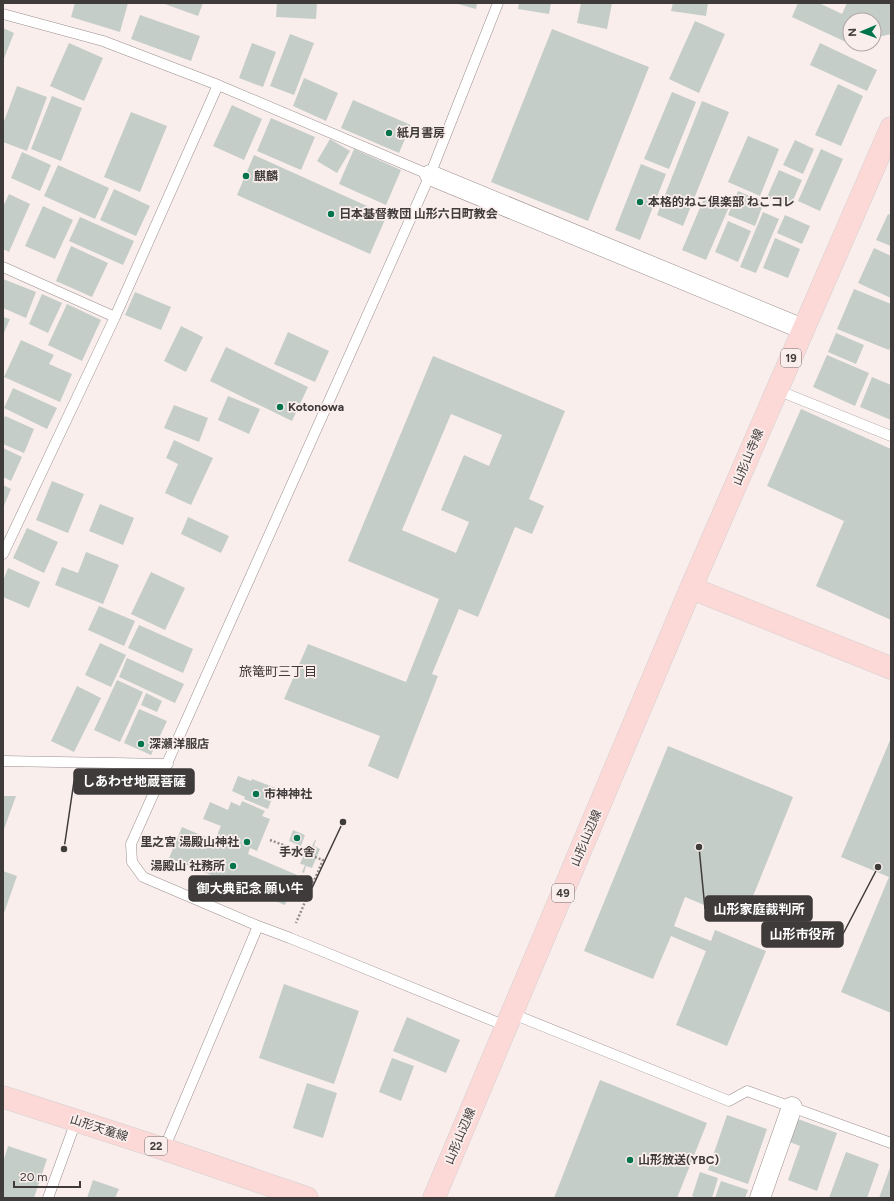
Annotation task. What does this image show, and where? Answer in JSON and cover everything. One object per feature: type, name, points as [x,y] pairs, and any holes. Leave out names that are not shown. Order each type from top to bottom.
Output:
[{"type":"main road","name":"山形山寺線","points":[[691,588],[891,128]]},
{"type":"main road","points":[[691,588],[891,668]]},
{"type":"main road","name":"山形山辺線","points":[[434,1198],[691,588]]},
{"type":"main road","name":"山形天童線","points":[[3,1097],[164,1149],[308,1198]]},
{"type":"street","points":[[430,175],[803,329]]},
{"type":"street","points":[[760,1198],[792,1107]]},
{"type":"lane","points":[[498,3],[430,175],[131,844],[132,862],[143,877],[258,926],[509,1020],[729,1101],[747,1091],[891,1142]]},
{"type":"lane","points":[[3,14],[103,41],[218,85],[430,175]]},
{"type":"lane","points":[[3,554],[115,317],[218,85]]},
{"type":"lane","points":[[3,267],[115,317]]},
{"type":"lane","points":[[777,390],[891,436]]},
{"type":"lane","points":[[3,761],[168,764]]},
{"type":"lane","points":[[164,1149],[258,926]]},
{"type":"lane","points":[[48,1198],[76,1121]]},
{"type":"path","points":[[270,840],[322,860],[290,938]]},
{"type":"building","points":[[75,3],[128,3],[120,32],[71,17]]},
{"type":"building","points":[[162,3],[203,3],[198,16]]},
{"type":"building","points":[[277,3],[317,3],[316,19],[276,17]]},
{"type":"building","points":[[458,3],[477,3],[476,9]]},
{"type":"building","points":[[519,3],[551,3],[549,14],[518,9]]},
{"type":"building","points":[[581,3],[612,3],[607,29],[577,23]]},
{"type":"building","points":[[673,3],[708,3],[706,16],[671,11]]},
{"type":"building","points":[[798,3],[819,3],[842,14],[842,40],[792,17]]},
{"type":"building","points":[[847,3],[891,3],[891,34],[882,36],[882,12],[843,12]]},
{"type":"building","points":[[140,15],[200,36],[191,61],[131,39]]},
{"type":"building","points":[[695,21],[725,34],[699,93],[669,79]]},
{"type":"building","points":[[3,28],[14,33],[3,61]]},
{"type":"building","points":[[552,29],[649,67],[588,221],[491,182]]},
{"type":"building","points":[[290,34],[314,43],[294,95],[270,86]]},
{"type":"building","points":[[69,43],[103,58],[84,101],[50,86]]},
{"type":"building","points":[[252,43],[276,52],[263,87],[239,78]]},
{"type":"building","points":[[820,43],[877,70],[867,91],[810,65]]},
{"type":"building","points":[[304,78],[338,93],[326,121],[293,106]]},
{"type":"building","points":[[838,84],[863,96],[841,146],[815,135]]},
{"type":"building","points":[[17,86],[47,97],[27,151],[3,142],[3,124]]},
{"type":"building","points":[[672,92],[696,102],[669,169],[644,159]]},
{"type":"building","points":[[52,96],[82,108],[61,161],[31,149]]},
{"type":"building","points":[[353,100],[411,125],[399,153],[341,128]]},
{"type":"building","points":[[702,101],[729,112],[683,226],[657,215]]},
{"type":"building","points":[[232,105],[262,119],[244,160],[213,146]]},
{"type":"building","points":[[131,112],[167,126],[140,192],[104,177]]},
{"type":"building","points":[[271,118],[315,137],[301,170],[257,151]]},
{"type":"building","points":[[748,136],[779,149],[760,196],[728,182]]},
{"type":"building","points":[[330,139],[350,151],[337,173],[317,161]]},
{"type":"building","points":[[795,140],[814,149],[803,174],[783,165]]},
{"type":"building","points":[[354,149],[401,170],[386,205],[339,184]]},
{"type":"building","points":[[821,149],[843,159],[820,211],[798,201]]},
{"type":"building","points":[[22,152],[51,165],[40,191],[11,178]]},
{"type":"building","points":[[254,155],[387,215],[370,254],[237,195]]},
{"type":"building","points":[[641,164],[666,174],[640,240],[615,230]]},
{"type":"building","points":[[58,165],[109,188],[95,219],[44,196]]},
{"type":"building","points":[[779,170],[802,180],[790,207],[767,197]]},
{"type":"building","points":[[114,189],[150,206],[136,236],[100,220]]},
{"type":"building","points":[[738,191],[764,202],[755,226],[728,215]]},
{"type":"building","points":[[9,194],[30,204],[9,252],[3,249],[3,207]]},
{"type":"building","points":[[705,196],[729,207],[706,260],[682,250]]},
{"type":"building","points":[[43,206],[73,220],[55,259],[25,246]]},
{"type":"building","points":[[763,212],[779,219],[756,273],[740,267]]},
{"type":"building","points":[[888,214],[891,215],[891,246],[876,240]]},
{"type":"building","points":[[785,215],[810,226],[802,244],[777,233]]},
{"type":"building","points":[[80,217],[134,241],[123,265],[69,241]]},
{"type":"building","points":[[728,221],[751,231],[738,262],[715,252]]},
{"type":"building","points":[[775,238],[800,249],[788,278],[763,268]]},
{"type":"building","points":[[71,246],[108,263],[92,297],[56,281]]},
{"type":"building","points":[[874,248],[891,256],[891,298],[858,283]]},
{"type":"building","points":[[3,279],[36,292],[26,318],[3,308]]},
{"type":"building","points":[[854,289],[891,304],[891,345],[889,350],[837,329]]},
{"type":"building","points":[[135,292],[171,307],[161,330],[125,315]]},
{"type":"building","points":[[42,294],[62,303],[48,333],[29,324]]},
{"type":"building","points":[[67,304],[101,320],[82,361],[48,345]]},
{"type":"building","points":[[3,317],[10,319],[3,335]]},
{"type":"building","points":[[181,326],[203,337],[186,372],[164,361]]},
{"type":"building","points":[[288,332],[329,351],[315,382],[274,364]]},
{"type":"building","points":[[836,333],[864,345],[856,364],[828,352]]},
{"type":"building","points":[[21,340],[54,355],[49,364],[72,374],[60,402],[4,377]]},
{"type":"building","points":[[226,347],[308,387],[292,421],[210,381]]},
{"type":"building","points":[[827,355],[869,373],[855,406],[813,387]]},
{"type":"building","points":[[433,356],[565,411],[529,499],[544,506],[532,534],[515,527],[478,617],[459,609],[432,674],[438,676],[398,779],[368,766],[380,736],[284,699],[308,644],[406,682],[439,599],[348,561]],"holes":[[[451,414],[502,435],[489,466],[464,455],[441,510],[469,522],[456,553],[402,530]]]},
{"type":"building","points":[[872,377],[891,385],[891,420],[860,407]]},
{"type":"building","points":[[13,388],[57,408],[47,429],[4,408]]},
{"type":"building","points":[[228,396],[260,409],[249,434],[218,420]]},
{"type":"building","points":[[174,405],[208,418],[199,442],[164,428]]},
{"type":"building","points":[[801,409],[891,449],[891,620],[816,586],[844,521],[767,486]]},
{"type":"building","points":[[5,416],[34,429],[24,453],[3,444],[3,421]]},
{"type":"building","points":[[174,440],[213,458],[191,505],[165,493],[178,464],[166,458]]},
{"type":"building","points":[[3,448],[22,457],[11,481],[3,477]]},
{"type":"building","points":[[52,481],[84,494],[68,533],[36,520]]},
{"type":"building","points":[[3,485],[11,489],[3,508]]},
{"type":"building","points":[[100,504],[134,518],[123,545],[89,531]]},
{"type":"building","points":[[188,517],[229,536],[221,553],[181,534]]},
{"type":"building","points":[[27,528],[58,542],[44,573],[13,558]]},
{"type":"building","points":[[86,552],[119,565],[103,604],[55,585],[62,567],[78,573]]},
{"type":"building","points":[[8,568],[40,582],[29,608],[3,597],[3,581]]},
{"type":"building","points":[[151,572],[185,588],[165,630],[131,614]]},
{"type":"building","points":[[99,606],[135,621],[124,646],[88,630]]},
{"type":"building","points":[[139,625],[193,649],[183,673],[128,648]]},
{"type":"building","points":[[100,643],[126,655],[111,687],[85,675]]},
{"type":"building","points":[[127,658],[184,684],[175,703],[119,677]]},
{"type":"building","points":[[117,680],[143,692],[120,742],[94,730]]},
{"type":"building","points":[[77,686],[101,698],[74,752],[51,741]]},
{"type":"building","points":[[146,693],[162,701],[157,712],[141,705]]},
{"type":"building","points":[[139,709],[167,721],[151,755],[124,743]]},
{"type":"building","points":[[891,738],[891,1013],[841,992],[889,877],[841,857]]},
{"type":"building","points":[[668,746],[793,797],[743,921],[685,897],[674,926],[711,941],[715,930],[766,951],[727,1046],[676,1025],[706,951],[671,936],[653,979],[584,951]]},
{"type":"building","name":"市神神社","points":[[238,776],[251,781],[252,779],[276,788],[268,809],[244,799],[245,797],[232,791]]},
{"type":"building","points":[[3,796],[16,796],[3,832]]},
{"type":"building","name":"湯殿山 社務所","points":[[242,801],[265,811],[262,816],[270,819],[257,851],[250,848],[248,854],[297,875],[285,905],[169,858],[182,827],[224,845],[227,839],[217,835],[221,826],[203,819],[210,802],[228,810],[231,802],[240,806]]},
{"type":"building","name":"手水舎","points":[[293,830],[305,835],[301,846],[289,841]]},
{"type":"building","points":[[315,840],[314,846],[320,849],[312,868],[306,866],[304,873],[302,872],[305,865],[300,864],[308,844],[312,846]]},
{"type":"building","points":[[3,871],[17,876],[3,916]]},
{"type":"building","points":[[284,984],[359,1011],[334,1084],[259,1058]]},
{"type":"building","points":[[407,1017],[460,1040],[446,1073],[393,1051]]},
{"type":"building","points":[[392,1058],[414,1066],[401,1101],[379,1092]]},
{"type":"building","name":"山形放送(YBC)","points":[[600,1080],[707,1123],[677,1198],[554,1198]]},
{"type":"building","points":[[307,1083],[337,1093],[323,1138],[293,1128]]},
{"type":"building","points":[[727,1115],[767,1129],[748,1184],[708,1170]]},
{"type":"building","points":[[795,1118],[837,1133],[817,1191],[788,1180],[800,1146],[787,1141]]},
{"type":"building","points":[[8,1146],[47,1159],[34,1198],[3,1198],[3,1162]]},
{"type":"building","points":[[846,1152],[879,1164],[867,1198],[829,1198]]},
{"type":"building","points":[[891,1165],[891,1198],[879,1198]]},
{"type":"building","points":[[700,1172],[718,1178],[712,1198],[697,1198],[692,1196]]},
{"type":"building","points":[[93,1180],[119,1189],[115,1198],[87,1198]]},
{"type":"building","points":[[721,1181],[748,1190],[745,1198],[715,1198]]},
{"type":"place","name":"紙月書房","points":[[389,133]]},
{"type":"place","name":"麒麟","points":[[246,176]]},
{"type":"place","name":"本格的ねこ倶楽部 ねこコレ","points":[[640,202]]},
{"type":"place","name":"日本基督教団 山形六日町教会","points":[[331,214]]},
{"type":"place","name":"Kotonowa","points":[[280,407]]},
{"type":"place","name":"深瀬洋服店","points":[[141,744]]},
{"type":"place","name":"市神神社","points":[[256,794]]},
{"type":"place","name":"御大典記念 願い牛","points":[[343,822]]},
{"type":"place","name":"手水舎","points":[[297,838]]},
{"type":"place","name":"里之宮 湯殿山神社","points":[[247,842]]},
{"type":"place","name":"山形家庭裁判所","points":[[699,847]]},
{"type":"place","name":"しあわせ地蔵菩薩","points":[[64,849]]},
{"type":"place","name":"湯殿山 社務所","points":[[233,866]]},
{"type":"place","name":"山形市役所","points":[[878,867]]},
{"type":"place","name":"山形放送(YBC)","points":[[630,1160]]},
{"type":"district","name":"旅篭町三丁目","points":[[278,671]]}]
